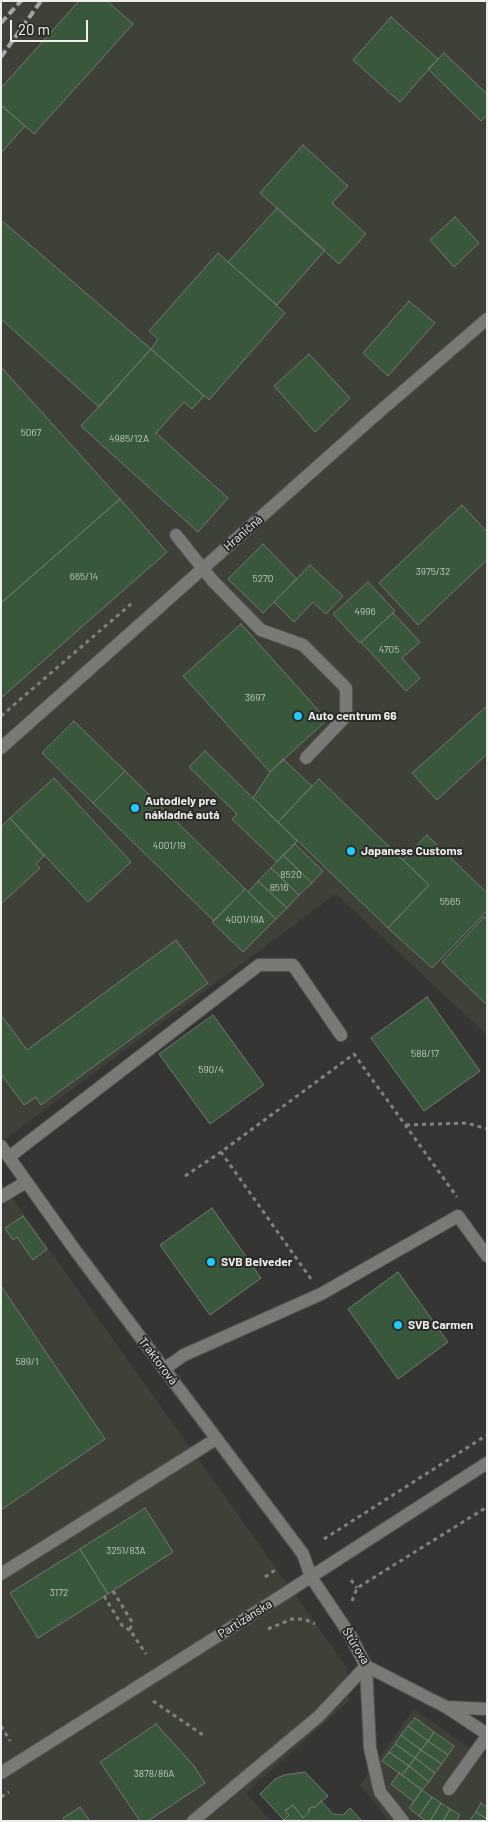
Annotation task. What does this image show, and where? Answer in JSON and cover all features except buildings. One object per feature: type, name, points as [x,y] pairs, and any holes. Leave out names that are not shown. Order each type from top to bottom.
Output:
[{"type":"street","name":"Hraničná","points":[[1,748],[371,419],[487,319]]},
{"type":"street","points":[[176,535],[203,569],[261,630],[303,645],[346,688],[346,716],[306,758]]},
{"type":"street","points":[[5,1151],[259,965],[293,965],[341,1035]]},
{"type":"street","name":"Traktorová","points":[[5,1151],[164,1369],[303,1554],[311,1577]]},
{"type":"street","points":[[1,1197],[26,1182]]},
{"type":"street","points":[[164,1369],[184,1355],[321,1294],[458,1216],[487,1256]]},
{"type":"street","points":[[1,1574],[216,1439]]},
{"type":"street","name":"Partizánska","points":[[1,1773],[487,1463]]},
{"type":"street","name":"Štúrova","points":[[311,1577],[350,1635],[366,1666],[446,1707],[487,1735]]},
{"type":"street","points":[[193,1821],[318,1717],[366,1666]]},
{"type":"street","points":[[366,1666],[370,1748],[380,1792],[403,1821]]},
{"type":"street","name":"Štúrova","points":[[446,1707],[487,1709]]},
{"type":"street","points":[[449,1789],[487,1735]]},
{"type":"path","points":[[1,716],[137,598]]},
{"type":"path","points":[[184,1176],[221,1152],[354,1054],[460,1202]]},
{"type":"path","points":[[405,1125],[467,1123],[487,1129]]},
{"type":"path","points":[[221,1152],[321,1294]]},
{"type":"path","points":[[324,1539],[487,1435]]},
{"type":"path","points":[[352,1601],[357,1588],[487,1508]]},
{"type":"path","points":[[265,1577],[275,1570]]},
{"type":"path","points":[[351,1580],[357,1588]]},
{"type":"path","points":[[113,1590],[132,1622],[130,1630]]},
{"type":"path","points":[[104,1596],[123,1627],[130,1630],[146,1654]]},
{"type":"path","points":[[292,1618],[304,1619],[316,1624]]},
{"type":"path","points":[[153,1700],[203,1735]]},
{"type":"path","points":[[1,1726],[10,1741]]},
{"type":"shaded area","points":[[1,1],[487,1],[487,1035],[336,894],[1,1142]]},
{"type":"shaded area","points":[[1,1182],[347,1668],[349,1701],[246,1793],[271,1821],[1,1821]]},
{"type":"shaded area","points":[[414,1709],[483,1757],[487,1753],[487,1821],[389,1821],[360,1785]]},
{"type":"railway","points":[[1,23],[21,1]]},
{"type":"railway","points":[[1,57],[41,1]]},
{"type":"place","name":"Auto centrum 66","points":[[298,716]]},
{"type":"place","name":"Autodiely pre nákladné autá","points":[[135,808]]},
{"type":"place","name":"Japanese Customs","points":[[351,851]]},
{"type":"place","name":"SVB Belveder","points":[[211,1262]]},
{"type":"place","name":"SVB Carmen","points":[[398,1325]]}]
